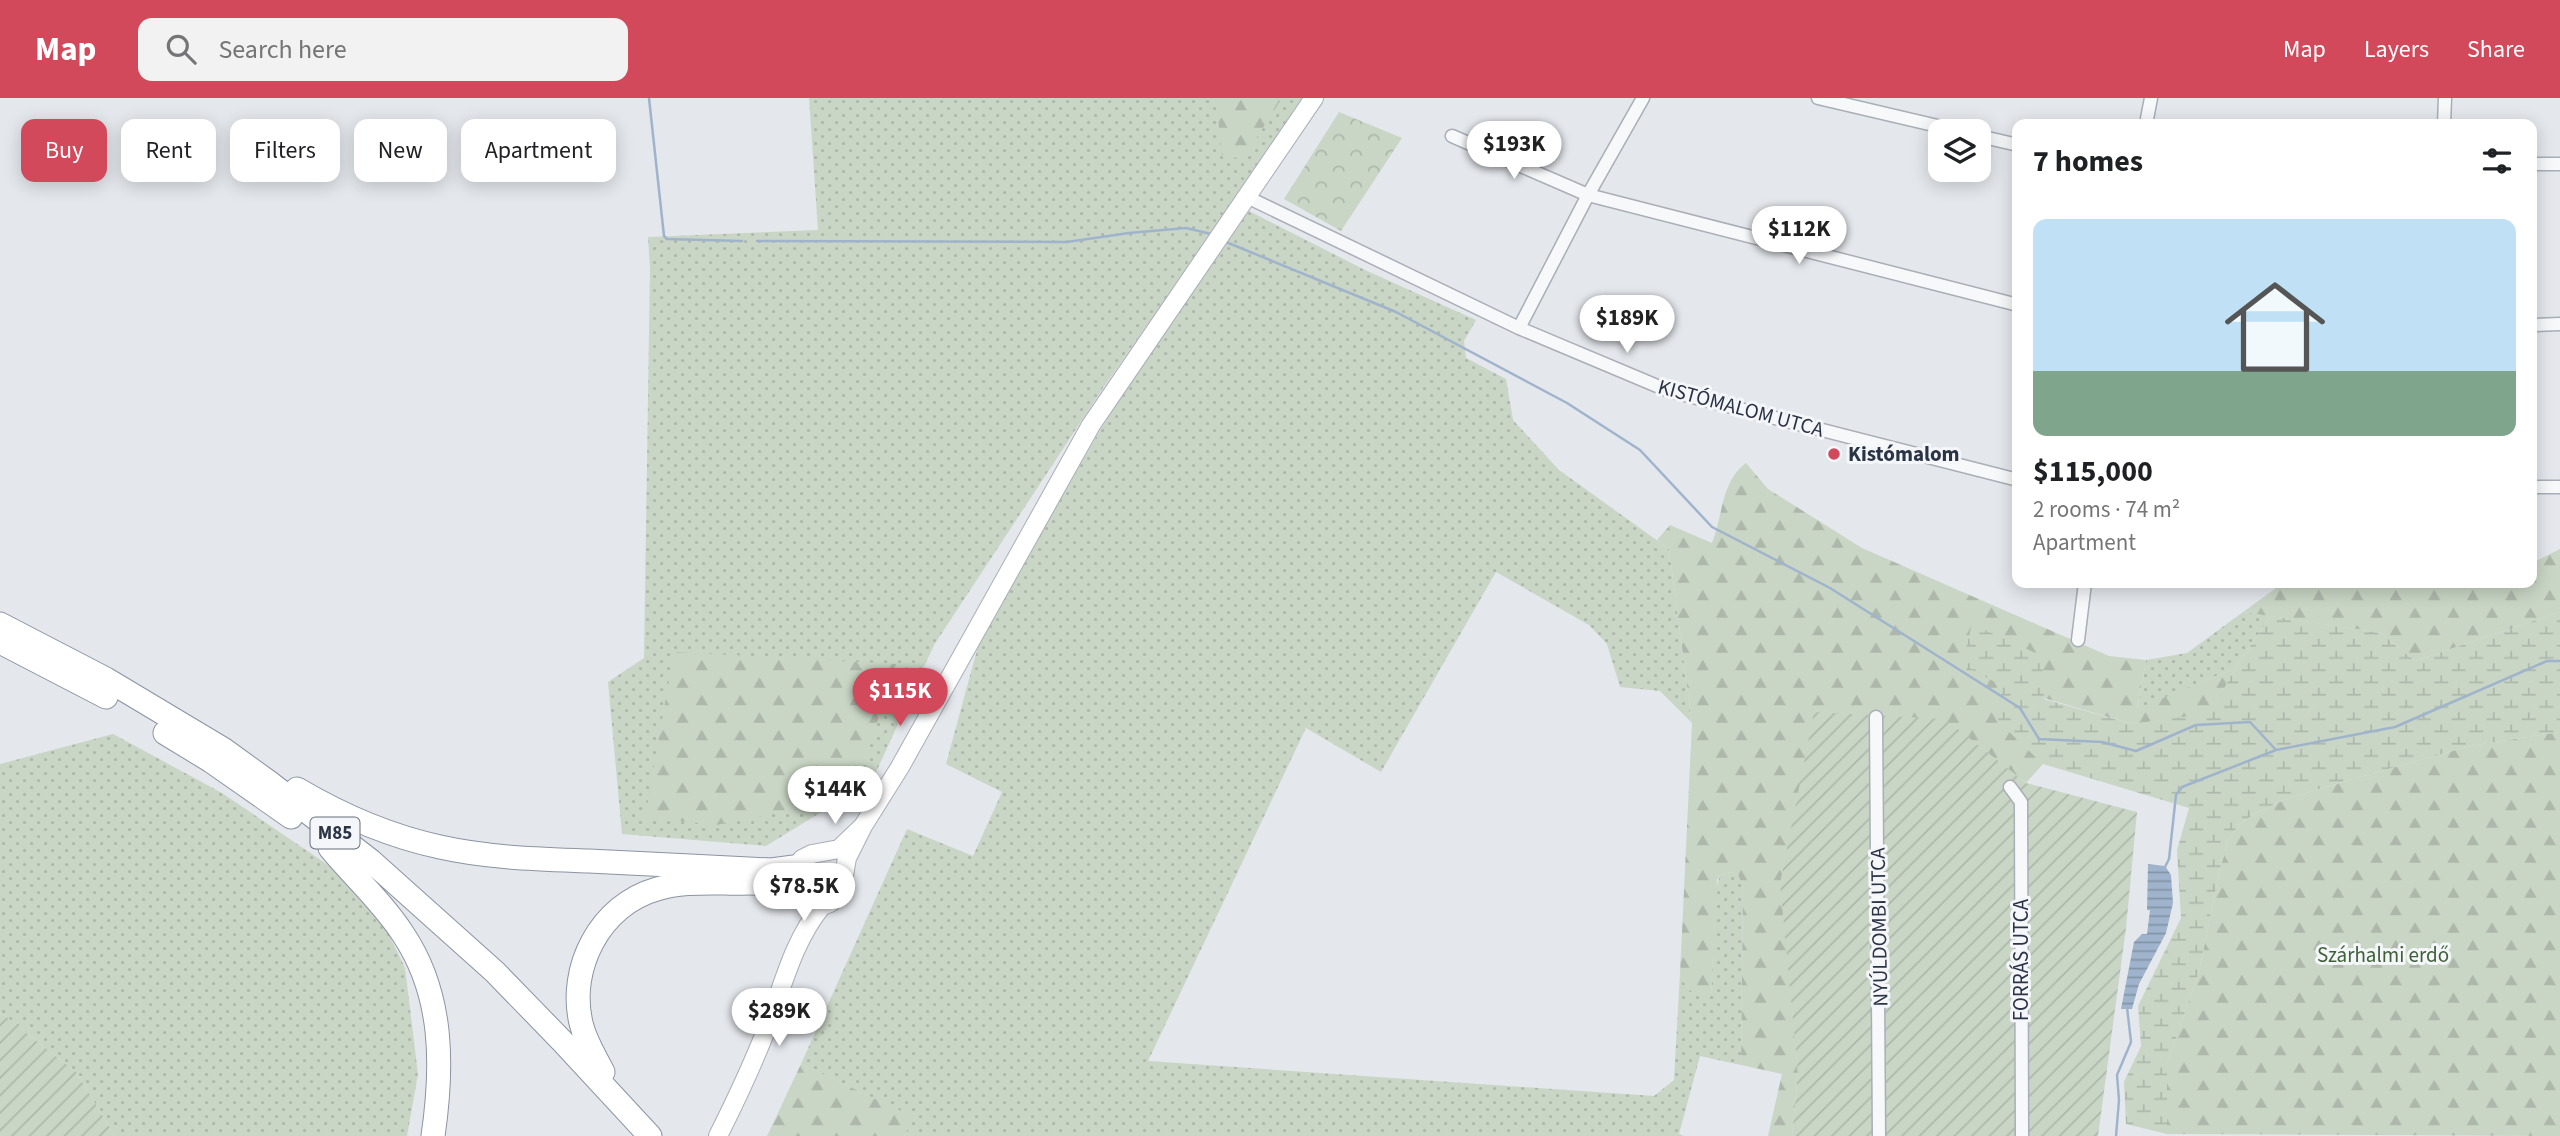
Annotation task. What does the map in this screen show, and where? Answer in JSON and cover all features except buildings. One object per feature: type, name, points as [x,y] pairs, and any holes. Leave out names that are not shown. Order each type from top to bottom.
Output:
[{"type":"highway","name":"M85","points":[[0,624],[106,679],[223,749],[371,861],[432,913],[503,981],[650,1136]]},
{"type":"highway","name":"M85","points":[[0,642],[93,690],[211,761],[330,848],[420,923],[474,973],[629,1136]]},
{"type":"highway","points":[[223,749],[348,816],[395,835],[440,847],[532,859],[771,870],[794,867]]},
{"type":"highway","points":[[330,848],[405,936],[432,998],[440,1056],[439,1096],[433,1136]]},
{"type":"highway","points":[[622,1105],[587,1042],[578,1004],[582,964],[591,942],[608,919],[637,897],[655,889],[696,882],[771,885],[786,887],[797,895]]},
{"type":"main road","points":[[797,895],[814,906],[822,906],[830,903],[841,892],[848,858],[863,826],[900,767],[1091,425],[1314,98]]},
{"type":"main road","points":[[798,943],[801,920],[792,875],[794,867],[812,854],[839,849],[863,826]]},
{"type":"main road","points":[[823,854],[838,862],[844,874]]},
{"type":"main road","points":[[718,1136],[765,1032],[798,943],[822,906]]},
{"type":"street","points":[[1519,328],[1588,195],[1643,98]]},
{"type":"street","points":[[1818,98],[1928,124]]},
{"type":"street","points":[[2148,119],[2151,98]]},
{"type":"street","points":[[2444,119],[2445,98]]},
{"type":"street","points":[[1452,136],[1588,195],[2012,303]]},
{"type":"street","points":[[1991,139],[2012,144]]},
{"type":"street","points":[[2537,164],[2560,164]]},
{"type":"street","name":"KISTÓMALOM UTCA","points":[[1247,197],[1519,328],[1669,391],[2012,478]]},
{"type":"street","points":[[2537,325],[2560,324]]},
{"type":"street","points":[[2537,487],[2560,487]]},
{"type":"street","points":[[2078,640],[2084,588]]},
{"type":"street","name":"NYÚLDOMBI UTCA","points":[[1876,717],[1879,1136]]},
{"type":"street","name":"FORRÁS UTCA","points":[[2010,787],[2021,802],[2022,1136]]},
{"type":"green space","points":[[809,98],[1302,98],[1252,175],[1103,388],[934,645],[872,781],[766,846],[622,834],[608,682],[644,658],[650,268],[648,237],[818,230]]},
{"type":"green space","points":[[1216,98],[1282,98],[1243,159],[1222,155]]},
{"type":"green space","points":[[1339,112],[1402,138],[1341,231],[1284,199]]},
{"type":"green space","points":[[1249,211],[1365,270],[1476,320],[1464,341],[1466,358],[1506,379],[1513,420],[1559,470],[1669,549],[1692,723],[1660,691],[1620,687],[1607,644],[1589,625],[1496,572],[1381,772],[1306,728],[1148,1061],[1654,1096],[1674,1080],[1680,973],[1691,991],[1700,995],[1711,993],[1716,888],[1720,875],[1732,872],[1739,874],[1743,888],[1741,1065],[1700,1056],[1679,1134],[1684,1136],[904,1136],[913,1117],[801,1064],[907,829],[973,856],[1002,792],[946,764],[980,639],[1099,432],[1164,331]]},
{"type":"green space","points":[[1746,463],[1768,489],[1862,548],[2109,656],[2146,660],[2137,709],[2235,668],[2211,714],[2132,724],[2003,686],[1999,721],[2043,764],[2026,783],[1945,720],[1781,884],[1798,1073],[1792,1136],[1768,1136],[1782,1074],[1741,1065],[1743,888],[1738,874],[1732,872],[1720,875],[1717,880],[1711,994],[1695,994],[1680,973],[1692,723],[1669,549],[1657,540],[1670,525],[1712,543],[1727,489],[1738,470]]},
{"type":"green space","points":[[2560,549],[2560,612],[2415,661],[2381,633],[2243,612],[2276,588],[2537,588],[2537,560]]},
{"type":"green space","points":[[2243,612],[2271,616],[2235,668],[2137,710],[2146,660],[2187,653]]},
{"type":"green space","points":[[2560,612],[2560,732],[2470,746],[2356,778],[2286,799],[2254,814],[2239,825],[2229,838],[2199,971],[2167,1065],[2167,1134],[2126,1124],[2124,1082],[2141,1046],[2138,1006],[2181,918],[2177,850],[2189,808],[2043,764],[1998,721],[2002,686],[1962,664],[1972,624],[2042,656],[2044,699],[2132,724],[2211,713],[2235,668],[2271,616],[2381,633],[2415,661]]},
{"type":"green space","points":[[674,652],[896,664],[858,781],[798,809],[716,825],[645,817]]},
{"type":"green space","points":[[1814,712],[1945,719],[2026,783],[2137,812],[2126,928],[2098,1136],[1792,1136],[1798,1073],[1780,884]]},
{"type":"green space","name":"Szárhalmi erdő","points":[[2560,732],[2560,1136],[2167,1134],[2167,1065],[2199,971],[2229,838],[2239,825],[2254,814],[2286,799],[2356,778],[2470,746]]},
{"type":"green space","points":[[113,734],[222,793],[328,865],[379,914],[405,968],[418,1074],[407,1136],[115,1136],[76,1072],[0,1012],[0,764]]},
{"type":"green space","points":[[0,1012],[76,1072],[115,1136],[0,1136]]},
{"type":"green space","points":[[801,1064],[914,1117],[904,1136],[767,1136]]},
{"type":"water","points":[[2148,864],[2165,866],[2171,875],[2173,903],[2166,933],[2139,984],[2132,1009],[2121,1009],[2134,942],[2142,934],[2147,934],[2150,910],[2147,910]]},
{"type":"waterway","points":[[649,98],[664,236],[667,239],[742,241]]},
{"type":"waterway","points":[[757,241],[1067,242],[1186,228],[1211,234]]},
{"type":"waterway","points":[[1226,242],[1396,312],[1567,403],[1640,450],[1712,527],[1830,588],[2020,708],[2039,739],[2102,742],[2136,751],[2196,725],[2250,722],[2276,750]]},
{"type":"waterway","points":[[2165,867],[2169,859],[2176,795],[2182,787],[2276,750],[2395,727],[2547,661],[2560,661]]},
{"type":"waterway","points":[[2116,1136],[2119,1100],[2117,1075],[2131,1042],[2127,1007]]},
{"type":"place","name":"Kistómalom","points":[[1834,454]]}]
